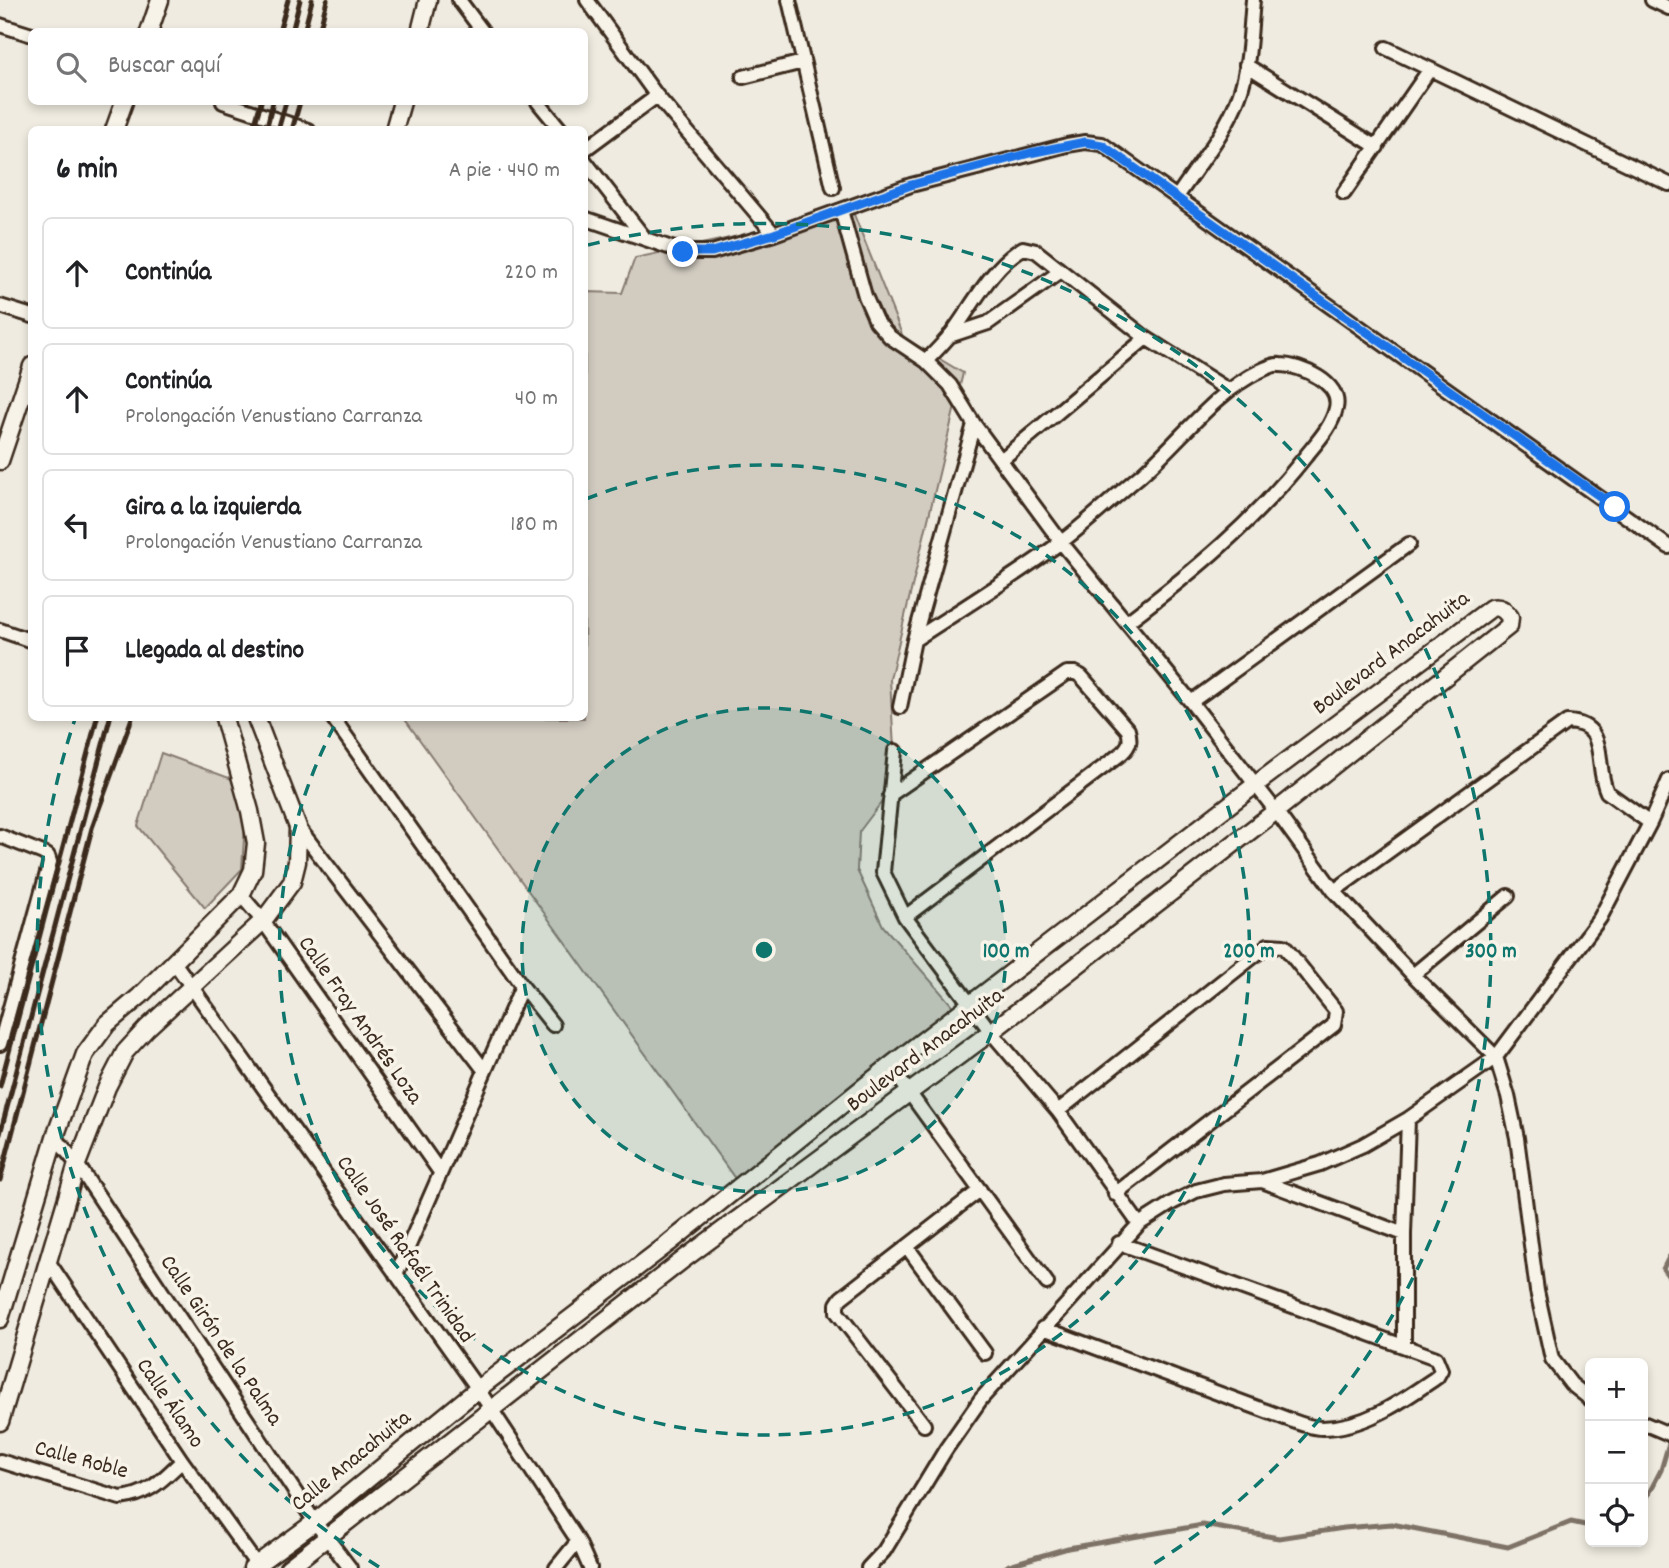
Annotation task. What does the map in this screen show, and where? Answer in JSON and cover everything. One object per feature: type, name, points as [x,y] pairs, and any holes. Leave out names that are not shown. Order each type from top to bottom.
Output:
[{"type":"street","points":[[150,28],[160,0]]},
{"type":"street","points":[[421,28],[428,0]]},
{"type":"street","points":[[459,0],[480,28]]},
{"type":"street","points":[[587,0],[657,96],[774,234]]},
{"type":"street","points":[[789,0],[833,188]]},
{"type":"street","points":[[1177,197],[1239,96],[1246,65],[1252,0]]},
{"type":"street","points":[[1652,0],[1669,8]]},
{"type":"street","points":[[0,25],[28,34]]},
{"type":"street","points":[[1386,48],[1669,184]]},
{"type":"street","points":[[743,77],[803,62]]},
{"type":"street","points":[[1246,65],[1377,146]]},
{"type":"street","points":[[1344,193],[1430,69]]},
{"type":"street","points":[[588,147],[657,96]]},
{"type":"street","points":[[115,126],[123,105]]},
{"type":"street","points":[[232,105],[297,126]]},
{"type":"street","points":[[395,126],[401,105]]},
{"type":"street","points":[[540,105],[558,126]]},
{"type":"street","points":[[588,219],[683,252],[712,252],[774,234],[911,185],[1030,153],[1085,142],[1102,145],[1669,547]]},
{"type":"street","points":[[588,165],[643,236]]},
{"type":"street","points":[[841,210],[865,296],[876,321],[890,337],[926,361],[950,385],[974,424],[1061,542],[1191,702],[1334,891],[1413,975],[1496,1057],[1517,1138],[1537,1290],[1552,1359],[1571,1384],[1585,1395]]},
{"type":"street","points":[[926,361],[949,337],[1001,265],[1023,248],[1036,251],[1146,338],[1228,390]]},
{"type":"street","points":[[949,337],[988,323],[1061,271]]},
{"type":"street","points":[[0,306],[28,315]]},
{"type":"street","points":[[1000,460],[1146,338]]},
{"type":"street","points":[[914,640],[1061,542],[1189,431],[1228,390],[1261,370],[1277,364],[1294,366],[1315,376],[1334,391],[1336,411],[1325,432],[1282,486],[1217,551],[1127,622]]},
{"type":"street","points":[[0,461],[28,378]]},
{"type":"street","points":[[900,707],[914,640],[974,424]]},
{"type":"street","points":[[1191,702],[1409,544]]},
{"type":"street","name":"Boulevard Anacahuita","points":[[478,1389],[668,1243],[970,1004],[1491,608],[1503,609],[1510,617],[1509,626],[1276,811],[991,1032],[684,1259],[491,1410]]},
{"type":"street","points":[[0,630],[28,640]]},
{"type":"street","points":[[890,795],[1067,673],[1081,676],[1128,730],[1129,746],[1122,753],[905,917]]},
{"type":"street","points":[[0,1319],[55,1137],[85,1054],[107,1024],[241,895],[253,870],[256,844],[224,721]]},
{"type":"street","points":[[257,721],[298,827],[485,1071]]},
{"type":"street","points":[[335,721],[522,986],[553,1025]]},
{"type":"street","points":[[1334,891],[1567,722],[1584,726],[1596,738],[1603,784],[1607,792],[1650,823]]},
{"type":"street","points":[[895,751],[883,872],[905,917],[991,1032],[1058,1111],[1139,1224]]},
{"type":"street","points":[[868,1568],[884,1551],[946,1449],[981,1399],[1119,1243],[1139,1224],[1196,1191],[1224,1184],[1262,1181],[1320,1164],[1363,1145],[1408,1119],[1496,1057],[1600,918],[1650,823],[1669,780]]},
{"type":"street","points":[[0,1422],[77,1164],[107,1087],[125,1052],[263,921],[292,882],[297,862],[298,827]]},
{"type":"street","points":[[0,836],[43,853],[48,856],[50,862],[0,1044]]},
{"type":"street","name":"Calle Fray Andrés Loza","points":[[241,895],[263,921],[440,1172]]},
{"type":"street","points":[[1413,975],[1508,896]]},
{"type":"street","points":[[1058,1111],[1268,945],[1284,946],[1336,1011],[1334,1025],[1115,1194]]},
{"type":"street","name":"Calle José Rafaél Trinidad","points":[[174,962],[478,1389],[578,1541],[590,1568]]},
{"type":"street","points":[[396,1275],[522,986]]},
{"type":"street","points":[[890,1066],[1047,1283]]},
{"type":"street","points":[[1404,1346],[1408,1119]]},
{"type":"street","name":"Calle Girón de la Palma","points":[[55,1137],[77,1164],[315,1522],[350,1568]]},
{"type":"street","points":[[1262,1181],[1404,1234]]},
{"type":"street","points":[[924,1425],[836,1308],[841,1298],[980,1190]]},
{"type":"street","points":[[668,1243],[684,1259]]},
{"type":"street","points":[[1043,1328],[1285,1418],[1320,1428],[1347,1425],[1391,1408],[1437,1377],[1441,1370],[1436,1358],[1119,1243]]},
{"type":"street","points":[[907,1247],[985,1353]]},
{"type":"street","name":"Calle Álamo","points":[[48,1261],[256,1567]]},
{"type":"street","name":"Calle Anacahuita","points":[[256,1567],[478,1389]]},
{"type":"street","name":"Calle Anacahuita","points":[[288,1568],[491,1410]]},
{"type":"street","points":[[1648,1425],[1669,1434]]},
{"type":"street","name":"Calle Roble","points":[[0,1461],[120,1498],[137,1496],[153,1487],[183,1461]]},
{"type":"street","points":[[556,1568],[578,1541]]},
{"type":"shaded area","points":[[853,212],[903,337],[963,373],[890,679],[896,783],[859,832],[857,870],[883,926],[964,1019],[736,1180],[406,721],[588,721],[588,292],[622,293],[635,258]]},
{"type":"shaded area","points":[[161,753],[232,779],[245,824],[242,869],[205,908],[138,826]]},
{"type":"waterway","points":[[1669,1257],[1663,1269],[1669,1277]]},
{"type":"waterway","points":[[1648,1495],[1661,1470],[1669,1443]]},
{"type":"waterway","points":[[1005,1568],[1068,1548],[1203,1525],[1279,1538],[1392,1524],[1508,1547],[1571,1522],[1585,1525]]},
{"type":"railway","points":[[280,28],[288,0]]},
{"type":"railway","points":[[293,28],[300,0]]},
{"type":"railway","points":[[305,28],[312,0]]},
{"type":"railway","points":[[320,28],[327,0]]},
{"type":"railway","points":[[254,126],[260,105]]},
{"type":"railway","points":[[267,126],[272,105]]},
{"type":"railway","points":[[279,126],[285,105]]},
{"type":"railway","points":[[293,126],[299,105]]},
{"type":"railway","points":[[0,1086],[96,721]]},
{"type":"railway","points":[[0,1134],[109,721]]},
{"type":"railway","points":[[0,1180],[92,828],[131,721]]},
{"type":"route","points":[[683,252],[712,252],[774,234],[911,185],[1030,153],[1085,142],[1102,145],[1615,507]]}]
